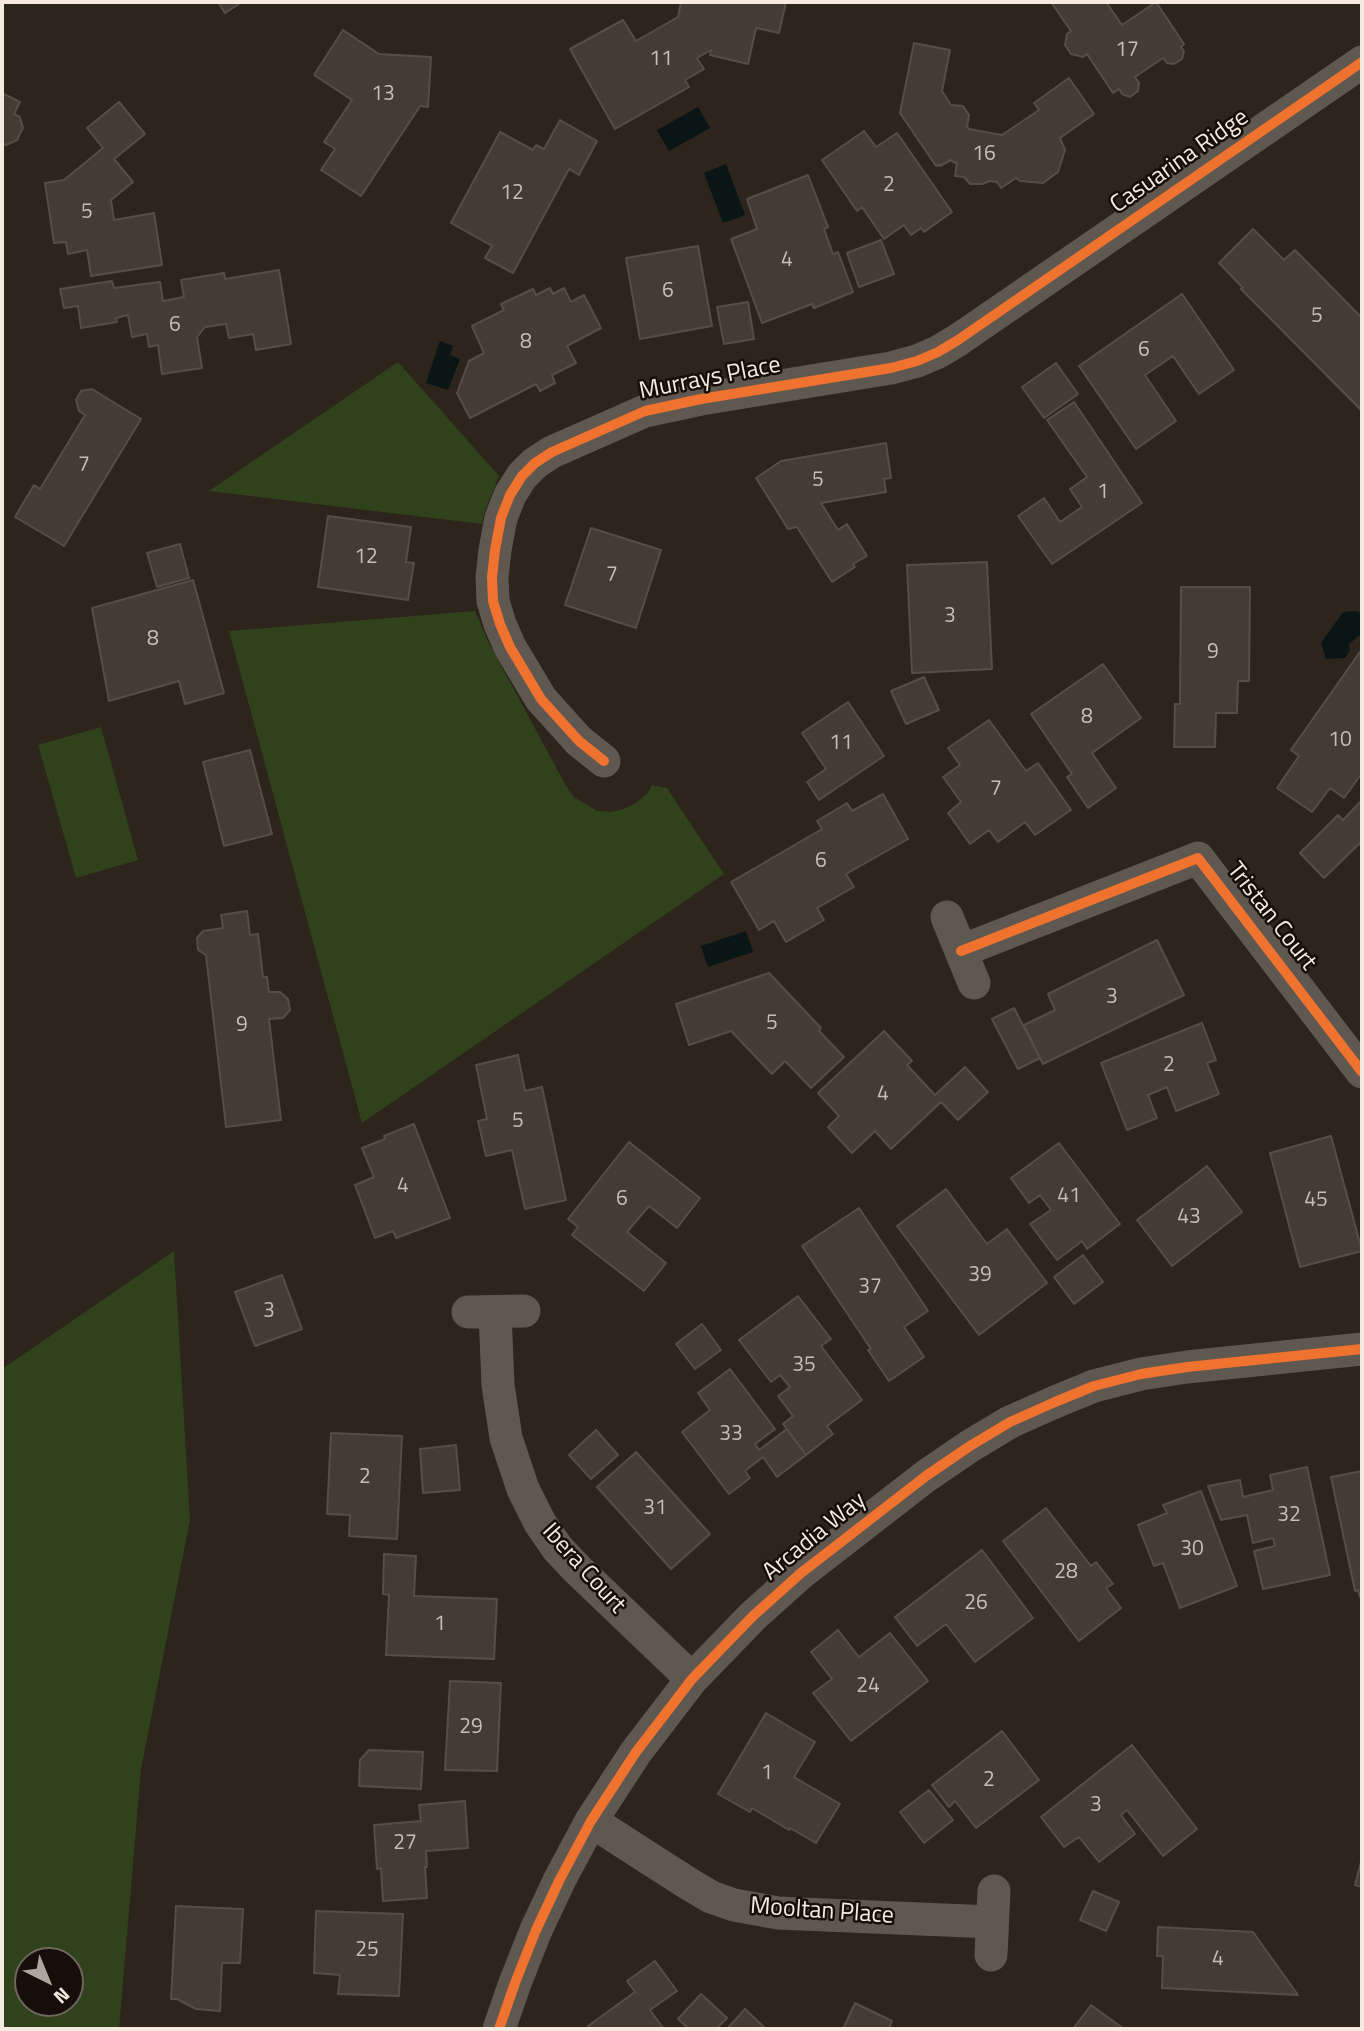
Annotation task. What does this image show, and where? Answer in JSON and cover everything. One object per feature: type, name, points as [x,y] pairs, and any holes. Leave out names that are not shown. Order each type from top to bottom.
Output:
[{"type":"street","name":"Casuarina Ridge","points":[[1022,296],[1362,62]]},
{"type":"street","name":"Murrays Place","points":[[604,761],[579,741],[541,698],[510,647],[500,624],[492,577],[495,550],[501,518],[510,495],[522,476],[552,452],[645,411],[701,399],[867,373],[917,361],[958,340],[1022,296]]},
{"type":"street","name":"Tristan Court","points":[[961,951],[1198,858],[1362,1072]]},
{"type":"street","points":[[947,917],[974,983]]},
{"type":"street","name":"Ibera Court","points":[[496,1312],[498,1385],[506,1438],[523,1489],[540,1523],[558,1549],[578,1570],[692,1679]]},
{"type":"street","name":"Arcadia Way","points":[[499,2029],[514,1983],[560,1880],[591,1821],[636,1752],[692,1679],[753,1616],[801,1573],[926,1476],[970,1446],[1010,1422],[1094,1386],[1142,1374],[1187,1367],[1362,1349]]},
{"type":"street","name":"Mooltan Place","points":[[591,1821],[711,1897],[734,1905],[778,1913],[992,1923]]},
{"type":"green space","points":[[398,362],[499,476],[482,524],[209,491]]},
{"type":"green space","points":[[475,611],[488,641],[574,797],[597,811],[611,812],[636,803],[647,794],[652,785],[667,788],[724,874],[362,1123],[229,631]]},
{"type":"green space","points":[[101,727],[138,860],[76,878],[38,745]]},
{"type":"green space","points":[[174,1251],[190,1520],[141,1769],[119,2029],[2,2029],[2,1369]]},
{"type":"shaded area","points":[[698,107],[710,128],[669,151],[657,130]]},
{"type":"shaded area","points":[[726,164],[745,215],[723,223],[704,173]]},
{"type":"shaded area","points":[[440,341],[453,346],[450,355],[460,359],[448,390],[426,383]]},
{"type":"shaded area","points":[[1343,612],[1359,612],[1362,618],[1362,633],[1349,644],[1350,650],[1345,658],[1326,659],[1321,643]]},
{"type":"shaded area","points":[[746,931],[753,952],[708,967],[701,946]]},
{"type":"building","points":[[218,2],[242,2],[225,13]]},
{"type":"building","points":[[681,2],[786,2],[779,33],[756,28],[748,64],[710,55],[711,50],[697,58],[704,69],[685,80],[689,87],[615,129],[570,49],[623,20],[636,41],[678,17]]},
{"type":"building","points":[[1051,2],[1106,2],[1122,25],[1156,2],[1184,44],[1181,47],[1184,51],[1182,59],[1174,64],[1167,63],[1163,58],[1135,77],[1139,83],[1138,91],[1130,97],[1122,94],[1119,89],[1113,93],[1087,54],[1083,57],[1071,54],[1065,45],[1067,34],[1071,31]]},
{"type":"building","points":[[343,30],[379,54],[431,57],[428,107],[420,106],[361,196],[321,170],[335,149],[324,142],[352,100],[314,75]]},
{"type":"building","points":[[914,43],[950,50],[942,91],[951,105],[963,106],[969,115],[969,129],[1002,135],[1039,110],[1034,103],[1069,78],[1094,114],[1060,138],[1065,150],[1058,172],[1043,183],[1020,181],[1016,178],[1001,188],[997,182],[990,181],[970,184],[964,177],[955,176],[957,163],[951,160],[936,166],[900,113]]},
{"type":"building","points":[[2,93],[20,102],[14,114],[20,117],[23,128],[17,140],[6,145],[2,143]]},
{"type":"building","points":[[119,102],[145,134],[114,159],[133,182],[111,200],[114,220],[154,213],[162,265],[91,276],[87,250],[68,254],[66,242],[54,243],[45,183],[64,180],[103,148],[87,128]]},
{"type":"building","points":[[560,120],[597,141],[579,175],[569,169],[513,273],[485,258],[492,246],[451,223],[500,132],[533,150],[536,145],[544,149]]},
{"type":"building","points":[[864,131],[876,147],[897,133],[952,212],[924,232],[921,228],[911,235],[904,225],[884,239],[862,207],[857,211],[822,160]]},
{"type":"building","points":[[808,175],[828,227],[824,229],[833,254],[838,252],[853,292],[814,308],[812,304],[762,323],[731,239],[757,229],[747,199]]},
{"type":"building","points":[[1253,229],[1284,260],[1295,250],[1362,318],[1362,411],[1241,289],[1243,288],[1219,263]]},
{"type":"building","points":[[881,240],[894,274],[859,287],[847,253]]},
{"type":"building","points":[[698,246],[712,326],[640,339],[626,258]]},
{"type":"building","points":[[279,270],[291,344],[256,350],[253,334],[229,338],[226,324],[205,327],[197,337],[202,368],[162,374],[158,345],[149,347],[147,334],[132,337],[128,315],[116,318],[117,322],[81,328],[78,306],[64,308],[60,289],[112,281],[114,288],[160,282],[163,301],[184,297],[181,280],[224,273],[225,279]]},
{"type":"building","points":[[550,288],[553,294],[564,288],[571,302],[584,295],[601,328],[567,346],[576,363],[552,375],[555,383],[540,391],[536,384],[470,418],[457,393],[469,361],[484,353],[472,326],[504,310],[501,304],[533,289],[536,295]]},
{"type":"building","points":[[1182,294],[1234,370],[1199,394],[1173,356],[1145,375],[1176,421],[1136,449],[1079,366]]},
{"type":"building","points":[[748,302],[754,339],[724,344],[717,307]]},
{"type":"building","points":[[1056,363],[1078,394],[1044,418],[1022,387]]},
{"type":"building","points":[[92,389],[141,419],[64,546],[15,517],[34,485],[40,489],[85,415],[79,411],[76,400],[81,391]]},
{"type":"building","points":[[1074,402],[1142,503],[1052,564],[1018,516],[1044,498],[1060,522],[1082,507],[1070,489],[1087,477],[1047,420]]},
{"type":"building","points":[[886,443],[891,478],[884,479],[886,492],[821,503],[838,530],[847,524],[867,556],[832,582],[797,527],[788,529],[756,478],[781,461]]},
{"type":"building","points":[[328,516],[411,527],[406,562],[414,563],[408,600],[318,587]]},
{"type":"building","points":[[591,528],[661,550],[636,628],[565,605]]},
{"type":"building","points":[[180,544],[189,578],[157,587],[147,553]]},
{"type":"building","points":[[987,562],[992,669],[912,673],[907,565]]},
{"type":"building","points":[[193,580],[224,693],[185,704],[179,681],[109,701],[92,608]]},
{"type":"building","points":[[1181,587],[1250,587],[1249,681],[1238,681],[1237,713],[1216,713],[1215,747],[1174,747],[1175,704],[1180,704]]},
{"type":"building","points":[[1362,649],[1362,773],[1344,798],[1330,788],[1312,812],[1277,788],[1299,756],[1291,750]]},
{"type":"building","points":[[1103,664],[1141,718],[1092,753],[1116,788],[1088,808],[1067,777],[1072,774],[1031,714]]},
{"type":"building","points":[[924,677],[939,710],[906,724],[891,691]]},
{"type":"building","points":[[848,702],[884,756],[819,800],[807,782],[826,769],[802,733]]},
{"type":"building","points":[[989,720],[1026,771],[1038,763],[1071,810],[1035,835],[1025,822],[998,842],[989,830],[970,844],[948,813],[961,802],[943,777],[960,765],[948,748]]},
{"type":"building","points":[[250,750],[272,834],[224,846],[203,762]]},
{"type":"building","points":[[883,794],[908,839],[846,874],[854,887],[817,908],[824,920],[786,942],[774,921],[759,930],[731,882],[822,829],[817,821],[847,803],[852,811]]},
{"type":"building","points":[[1362,800],[1362,841],[1324,878],[1300,853],[1338,815],[1343,820]]},
{"type":"building","points":[[247,911],[250,935],[258,934],[263,977],[267,977],[269,992],[280,992],[288,999],[290,1010],[283,1018],[269,1019],[281,1120],[226,1127],[206,955],[198,950],[197,938],[203,931],[223,928],[221,915]]},
{"type":"building","points":[[1157,940],[1184,995],[1043,1064],[1024,1025],[1055,1010],[1048,994]]},
{"type":"building","points":[[769,973],[821,1028],[819,1031],[844,1057],[811,1088],[785,1061],[772,1074],[731,1031],[689,1045],[676,1004]]},
{"type":"building","points":[[1014,1008],[1040,1058],[1018,1069],[992,1019]]},
{"type":"building","points":[[1202,1023],[1216,1060],[1207,1063],[1219,1094],[1176,1111],[1167,1087],[1148,1095],[1157,1118],[1127,1130],[1101,1063]]},
{"type":"building","points":[[884,1031],[912,1061],[907,1065],[935,1095],[965,1067],[988,1092],[958,1120],[941,1102],[891,1149],[875,1131],[852,1153],[828,1127],[839,1116],[818,1093]]},
{"type":"building","points":[[518,1055],[525,1091],[542,1087],[566,1200],[525,1209],[512,1150],[486,1156],[478,1121],[487,1119],[476,1065]]},
{"type":"building","points":[[414,1124],[450,1218],[396,1238],[393,1231],[375,1238],[355,1185],[374,1177],[362,1148]]},
{"type":"building","points":[[1331,1136],[1362,1251],[1300,1267],[1270,1153]]},
{"type":"building","points":[[629,1142],[700,1198],[677,1228],[649,1206],[627,1232],[666,1263],[644,1291],[572,1235],[578,1227],[568,1219]]},
{"type":"building","points":[[1059,1143],[1120,1224],[1087,1249],[1082,1241],[1057,1260],[1030,1224],[1051,1210],[1040,1195],[1029,1203],[1011,1178]]},
{"type":"building","points":[[1207,1166],[1242,1212],[1172,1266],[1137,1220]]},
{"type":"building","points":[[946,1189],[987,1244],[1007,1229],[1047,1283],[979,1335],[897,1226]]},
{"type":"building","points":[[859,1208],[928,1311],[904,1327],[924,1357],[889,1381],[868,1350],[871,1349],[802,1246]]},
{"type":"building","points":[[1083,1255],[1103,1282],[1074,1304],[1054,1277]]},
{"type":"building","points":[[282,1275],[302,1329],[255,1346],[235,1292]]},
{"type":"building","points":[[798,1296],[831,1339],[821,1346],[862,1400],[827,1426],[833,1434],[806,1455],[783,1424],[793,1416],[778,1396],[790,1387],[780,1375],[771,1382],[739,1340]]},
{"type":"building","points":[[702,1324],[721,1350],[695,1369],[676,1344]]},
{"type":"building","points":[[730,1369],[775,1429],[755,1444],[759,1450],[787,1429],[806,1455],[777,1477],[763,1457],[745,1471],[750,1478],[729,1494],[682,1432],[710,1410],[698,1393]]},
{"type":"building","points":[[596,1430],[618,1455],[591,1479],[569,1455]]},
{"type":"building","points":[[331,1433],[402,1436],[397,1539],[349,1536],[350,1515],[327,1514]]},
{"type":"building","points":[[456,1445],[460,1490],[423,1493],[420,1449]]},
{"type":"building","points":[[636,1452],[710,1534],[671,1569],[597,1487]]},
{"type":"building","points":[[1307,1467],[1330,1575],[1263,1589],[1254,1551],[1275,1546],[1273,1538],[1253,1543],[1247,1515],[1221,1520],[1208,1486],[1240,1480],[1243,1497],[1273,1490],[1270,1475]]},
{"type":"building","points":[[1362,1471],[1360,1597],[1358,1590],[1355,1591],[1331,1477]]},
{"type":"building","points":[[1201,1491],[1237,1586],[1180,1608],[1163,1563],[1154,1566],[1138,1525],[1167,1513],[1163,1505]]},
{"type":"building","points":[[1046,1508],[1091,1566],[1096,1562],[1113,1584],[1106,1588],[1121,1608],[1079,1641],[1003,1541]]},
{"type":"building","points":[[982,1550],[1033,1618],[975,1662],[946,1624],[917,1646],[895,1617]]},
{"type":"building","points":[[384,1554],[416,1556],[414,1596],[497,1599],[494,1659],[386,1655],[389,1595],[383,1594]]},
{"type":"building","points":[[838,1630],[859,1657],[890,1633],[928,1681],[851,1741],[813,1693],[832,1679],[811,1652]]},
{"type":"building","points":[[450,1681],[501,1683],[497,1771],[445,1770]]},
{"type":"building","points":[[766,1713],[815,1742],[794,1777],[840,1804],[816,1843],[752,1808],[750,1812],[718,1794]]},
{"type":"building","points":[[1002,1731],[1039,1780],[976,1828],[955,1801],[949,1807],[932,1785]]},
{"type":"building","points":[[1132,1745],[1197,1829],[1163,1856],[1127,1810],[1121,1815],[1135,1834],[1099,1862],[1079,1837],[1064,1847],[1041,1817]]},
{"type":"building","points":[[369,1750],[423,1752],[421,1789],[359,1786],[360,1760]]},
{"type":"building","points":[[929,1790],[953,1820],[924,1843],[900,1812]]},
{"type":"building","points":[[465,1801],[468,1848],[426,1851],[427,1898],[383,1901],[381,1868],[377,1869],[374,1825],[421,1821],[419,1805]]},
{"type":"building","points":[[1362,1858],[1362,1887],[1355,1885]]},
{"type":"building","points":[[1093,1891],[1119,1902],[1106,1931],[1080,1920]]},
{"type":"building","points":[[176,1906],[243,1909],[240,1963],[222,1963],[220,2011],[196,2009],[177,1999],[171,1999]]},
{"type":"building","points":[[316,1911],[403,1914],[399,1996],[338,1994],[340,1975],[314,1973]]},
{"type":"building","points":[[1158,1927],[1253,1932],[1298,1995],[1162,1988],[1163,1956],[1157,1956]]},
{"type":"building","points":[[655,1961],[677,1991],[650,2010],[664,2029],[590,2029],[588,2026],[635,1992],[627,1981]]},
{"type":"building","points":[[701,1994],[727,2018],[716,2029],[689,2029],[678,2019]]},
{"type":"building","points":[[855,2003],[892,2021],[889,2029],[843,2029]]},
{"type":"building","points":[[1091,2005],[1124,2029],[1073,2029]]},
{"type":"building","points":[[745,2009],[766,2029],[727,2029]]},
{"type":"cycle path","points":[[604,761],[579,741],[541,699],[510,647],[493,601],[492,577],[501,518],[510,495],[522,476],[535,463],[552,452],[645,411],[701,399],[891,368],[938,352],[1362,62]]},
{"type":"cycle path","points":[[961,951],[1198,858],[1362,1072]]},
{"type":"cycle path","points":[[499,2029],[536,1930],[560,1879],[591,1821],[636,1752],[692,1679],[753,1616],[801,1573],[926,1476],[970,1446],[1010,1422],[1094,1386],[1141,1374],[1187,1367],[1362,1349]]}]
